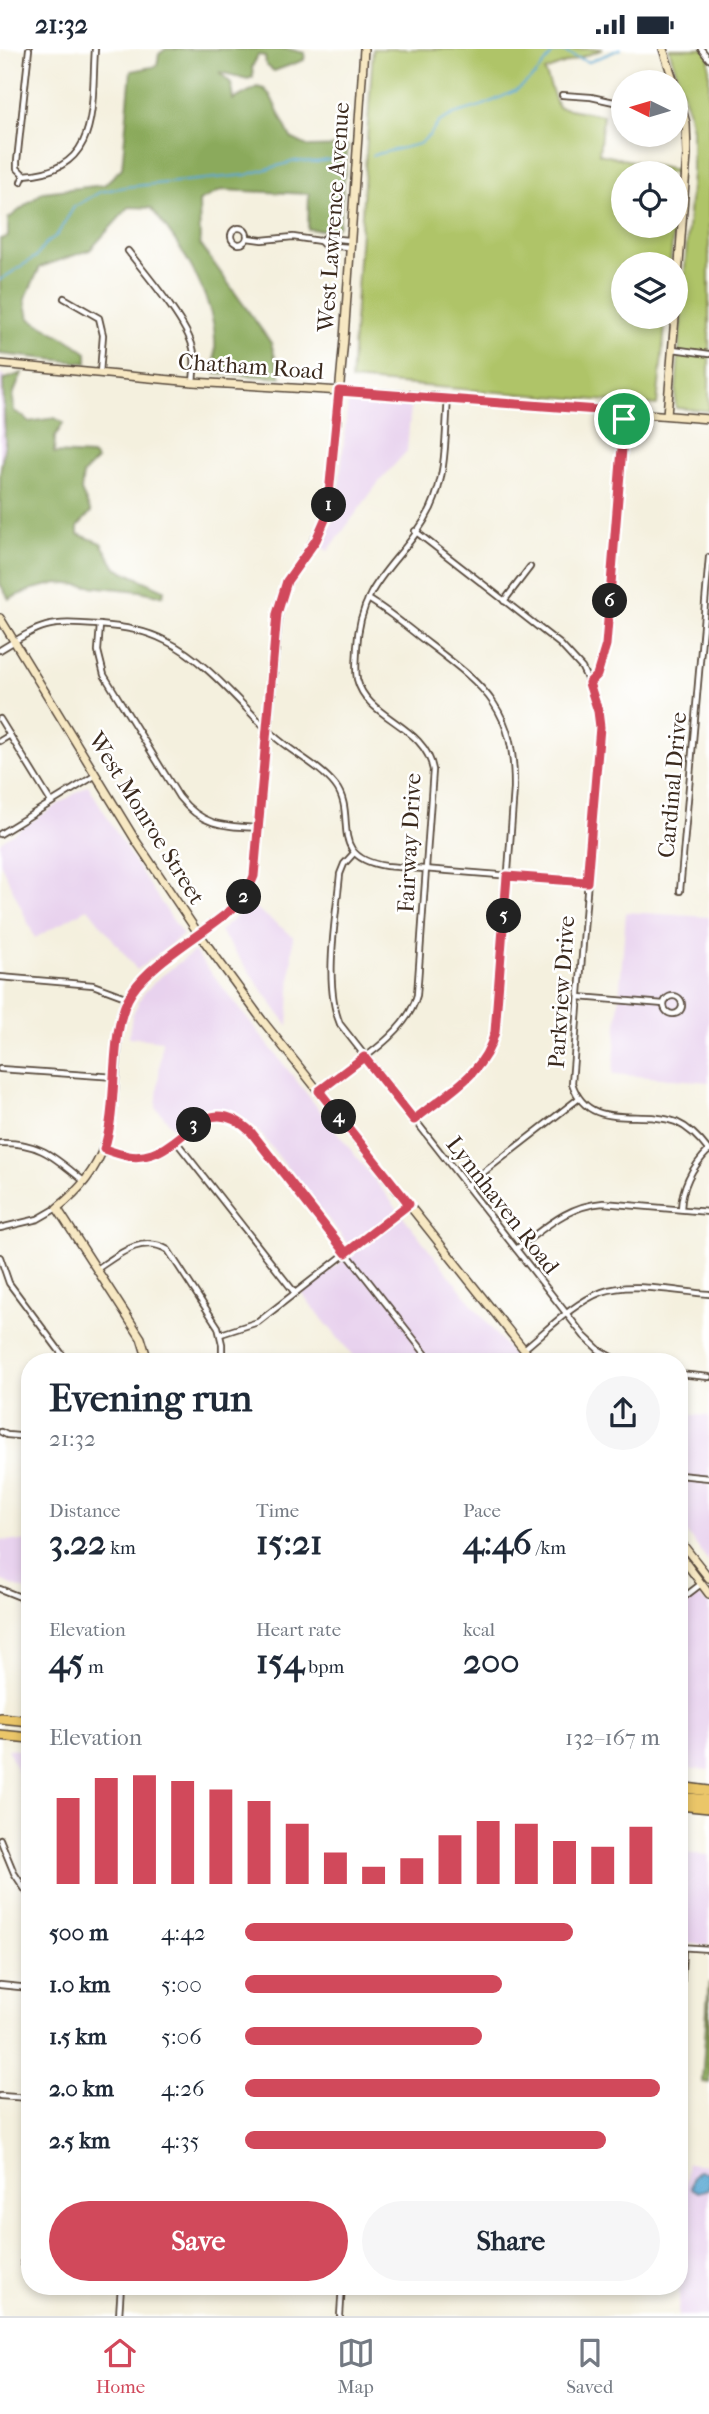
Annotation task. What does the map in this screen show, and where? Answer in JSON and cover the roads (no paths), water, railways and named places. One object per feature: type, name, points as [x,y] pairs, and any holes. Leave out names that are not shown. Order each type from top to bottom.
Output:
[{"type":"highway","points":[[0,1718],[21,1720]]},
{"type":"highway","points":[[0,1733],[21,1736]]},
{"type":"highway","points":[[688,1788],[709,1791]]},
{"type":"highway","points":[[688,1798],[709,1800]]},
{"type":"highway","points":[[688,1808],[709,1811]]},
{"type":"street","points":[[24,175],[17,167],[17,161],[29,49]]},
{"type":"street","points":[[24,175],[55,170],[80,151],[89,128],[95,49]]},
{"type":"street","name":"West Lawrence Avenue","points":[[57,1208],[85,1182],[104,1149],[112,1121],[120,1023],[128,998],[145,977],[233,908],[246,895],[254,876],[279,605],[291,573],[316,540],[327,515],[339,391],[364,49]]},
{"type":"street","points":[[663,49],[670,70]]},
{"type":"street","points":[[701,49],[709,59]]},
{"type":"street","points":[[562,95],[611,101]]},
{"type":"street","points":[[680,252],[687,147]]},
{"type":"street","points":[[21,182],[24,175]]},
{"type":"street","points":[[247,238],[257,240],[293,237],[320,241],[325,238],[349,244]]},
{"type":"street","points":[[128,251],[187,333],[194,355],[193,382]]},
{"type":"street","points":[[64,298],[99,318],[103,335],[100,374]]},
{"type":"street","points":[[667,415],[674,329]]},
{"type":"street","points":[[672,349],[709,354]]},
{"type":"street","name":"Chatham Road","points":[[0,364],[193,382],[448,398],[709,419]]},
{"type":"street","name":"Fairway Drive","points":[[319,1091],[394,1033],[414,1007],[417,995],[432,763],[426,748],[373,704],[361,688],[356,673],[357,640],[362,613],[375,583],[430,509],[440,480],[448,398]]},
{"type":"street","points":[[589,683],[597,675],[606,645],[625,412]]},
{"type":"street","name":"Parkview Drive","points":[[415,531],[573,657],[589,683],[598,711],[600,727],[572,1072],[572,1083],[578,1099],[588,1108],[604,1114],[674,1121],[692,1131],[709,1151]]},
{"type":"street","name":"Cardinal Drive","points":[[680,891],[706,637],[709,557]]},
{"type":"street","points":[[504,600],[530,567]]},
{"type":"street","points":[[368,599],[466,671],[487,694],[501,717],[511,744],[514,776],[497,1022],[492,1043],[474,1073],[414,1120]]},
{"type":"street","name":"West Monroe Street","points":[[0,618],[158,874],[199,935],[262,1020],[526,1353]]},
{"type":"street","points":[[0,650],[36,628],[58,622],[134,630],[157,637],[175,645],[201,665],[268,730],[337,787],[344,803],[345,834],[354,853],[379,865],[587,882]]},
{"type":"street","points":[[100,625],[98,651],[104,675],[179,797],[194,814],[207,822],[223,826],[260,828]]},
{"type":"street","points":[[0,719],[51,802]]},
{"type":"street","points":[[0,741],[10,735]]},
{"type":"street","points":[[0,834],[96,775]]},
{"type":"street","name":"Lynnhaven Road","points":[[354,853],[344,864],[340,874],[332,995],[340,1024],[567,1315],[592,1344],[606,1353]]},
{"type":"street","points":[[0,977],[93,985],[128,998]]},
{"type":"street","points":[[672,996],[680,1000],[681,1006],[679,1011],[672,1014],[667,1012],[664,1004],[666,999],[672,996]]},
{"type":"street","points":[[579,997],[664,1004]]},
{"type":"street","points":[[0,1069],[115,1077]]},
{"type":"street","points":[[466,1186],[578,1099]]},
{"type":"street","points":[[104,1149],[129,1157],[141,1157],[158,1152],[206,1118],[232,1119],[243,1125],[425,1353]]},
{"type":"street","points":[[175,1140],[295,1293]]},
{"type":"street","points":[[0,1143],[32,1145],[48,1152],[85,1182]]},
{"type":"street","points":[[681,1209],[688,1179],[709,1151]]},
{"type":"street","points":[[516,1249],[553,1220],[582,1206],[603,1203],[709,1212]]},
{"type":"street","points":[[221,1334],[258,1322],[409,1204]]},
{"type":"street","points":[[0,1228],[38,1219],[57,1208],[141,1338],[146,1353]]},
{"type":"street","points":[[96,1269],[137,1244],[148,1243],[162,1247],[177,1261],[215,1319],[221,1334],[222,1353]]},
{"type":"street","points":[[0,1257],[6,1279],[61,1353]]},
{"type":"street","points":[[523,1349],[594,1296],[617,1289],[640,1288],[709,1294]]},
{"type":"street","points":[[688,1375],[709,1377]]},
{"type":"street","points":[[0,1432],[21,1436]]},
{"type":"street","points":[[688,1476],[709,1478]]},
{"type":"street","points":[[688,1551],[709,1578],[688,1594]]},
{"type":"street","points":[[688,1566],[709,1594]]},
{"type":"street","points":[[0,1589],[21,1597]]},
{"type":"street","points":[[0,1839],[21,1883]]},
{"type":"street","points":[[688,1948],[709,1949]]},
{"type":"street","points":[[0,1985],[21,1986]]},
{"type":"street","points":[[0,2096],[21,2097]]},
{"type":"street","points":[[119,2316],[120,2295]]},
{"type":"street","points":[[340,2316],[341,2295]]},
{"type":"water","points":[[698,2171],[709,2173],[709,2189],[698,2192],[691,2188],[693,2177]]},
{"type":"waterway","points":[[373,155],[419,144],[439,122],[517,90],[535,76],[553,53],[561,51],[589,62],[620,49]]},
{"type":"waterway","points":[[0,280],[37,256],[45,244],[57,235],[74,207],[100,192],[246,175],[295,161],[317,162],[341,158]]}]
